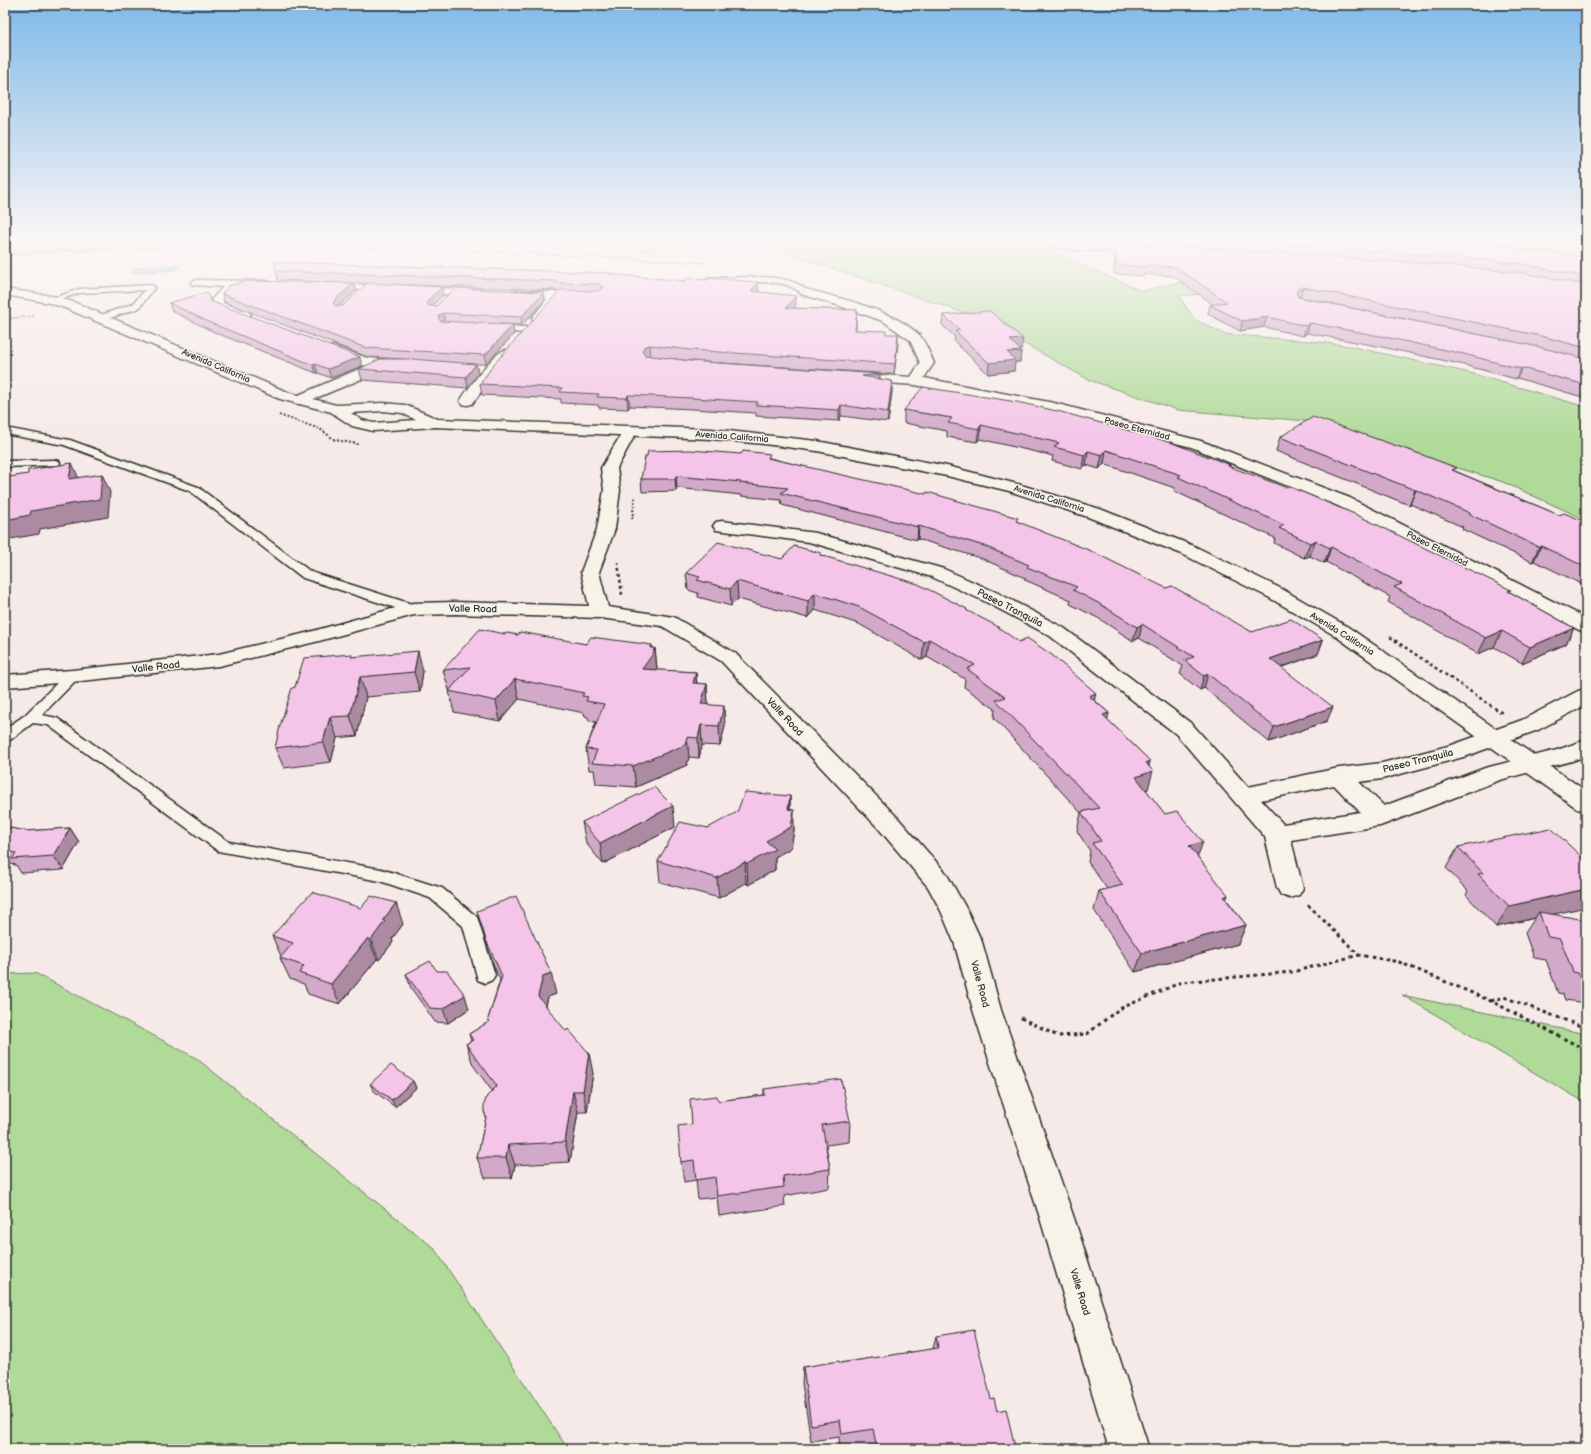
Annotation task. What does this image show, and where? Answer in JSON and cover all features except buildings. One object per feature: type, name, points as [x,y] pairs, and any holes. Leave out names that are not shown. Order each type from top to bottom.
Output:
[{"type":"street","name":"Avenida California","points":[[84,311],[299,400],[336,409],[383,407],[399,408],[436,423]]},
{"type":"street","points":[[234,311],[254,319]]},
{"type":"street","points":[[467,401],[490,370],[544,311]]},
{"type":"street","points":[[867,311],[887,318],[915,338],[928,363],[915,381]]},
{"type":"street","points":[[321,345],[365,362],[379,364],[413,364]]},
{"type":"street","points":[[299,400],[366,372],[379,364]]},
{"type":"street","points":[[320,405],[351,392],[369,381],[378,373],[379,364]]},
{"type":"street","points":[[475,369],[490,370]]},
{"type":"street","name":"Paseo Eternidad","points":[[838,376],[915,381],[1054,407],[1196,444],[1344,502],[1586,626]]},
{"type":"street","name":"Avenida California","points":[[336,409],[357,423],[373,427],[436,423],[711,434],[764,439],[866,454],[947,471],[1015,488],[1094,513],[1188,550],[1275,593],[1341,630],[1586,803]]},
{"type":"street","points":[[600,612],[590,572],[606,529],[612,490],[609,468],[630,431]]},
{"type":"street","name":"Paseo Tranquila","points":[[722,526],[810,538],[938,573],[991,597],[1057,632],[1184,729],[1276,834],[1290,888]]},
{"type":"street","name":"Valle Road","points":[[5,681],[72,676],[219,660],[312,637],[413,609],[455,608],[600,612],[667,621],[688,631],[728,657],[888,823],[937,880],[954,910],[968,942],[987,1010],[1057,1218],[1129,1449]]},
{"type":"street","name":"Paseo Tranquila","points":[[1242,796],[1339,776],[1382,770],[1459,751],[1530,725],[1586,696]]},
{"type":"street","points":[[1276,834],[1380,817],[1493,774],[1564,756],[1586,746]]},
{"type":"street","points":[[1339,776],[1380,817]]},
{"type":"lane","points":[[101,318],[122,311]]},
{"type":"lane","points":[[482,328],[526,330]]},
{"type":"lane","points":[[5,431],[66,442],[194,489],[307,575],[413,609]]},
{"type":"lane","points":[[5,464],[55,464]]},
{"type":"lane","points":[[5,737],[30,718],[72,676]]},
{"type":"lane","points":[[30,718],[52,721],[224,847],[381,874],[436,893],[471,922],[485,975]]},
{"type":"path","points":[[5,319],[34,316]]},
{"type":"path","points":[[631,521],[635,498],[634,491]]},
{"type":"path","points":[[618,560],[622,594],[628,598]]},
{"type":"path","points":[[1386,634],[1522,727]]},
{"type":"path","points":[[1290,888],[1359,954]]},
{"type":"path","points":[[1018,1013],[1021,1020],[1058,1036],[1087,1034],[1118,1009],[1182,982],[1292,972],[1359,954],[1398,962],[1491,1001],[1586,1050]]},
{"type":"path","points":[[1491,1001],[1504,997],[1586,1028]]},
{"type":"green space","points":[[959,311],[1189,311],[1194,319],[1224,334],[1320,342],[1349,346],[1470,373],[1586,407],[1586,520],[1503,482],[1307,421],[1178,410],[1089,380],[977,317]]},
{"type":"green space","points":[[35,973],[196,1058],[434,1248],[568,1449],[5,1449],[5,974]]},
{"type":"green space","points":[[1402,995],[1586,1034],[1586,1103]]}]
